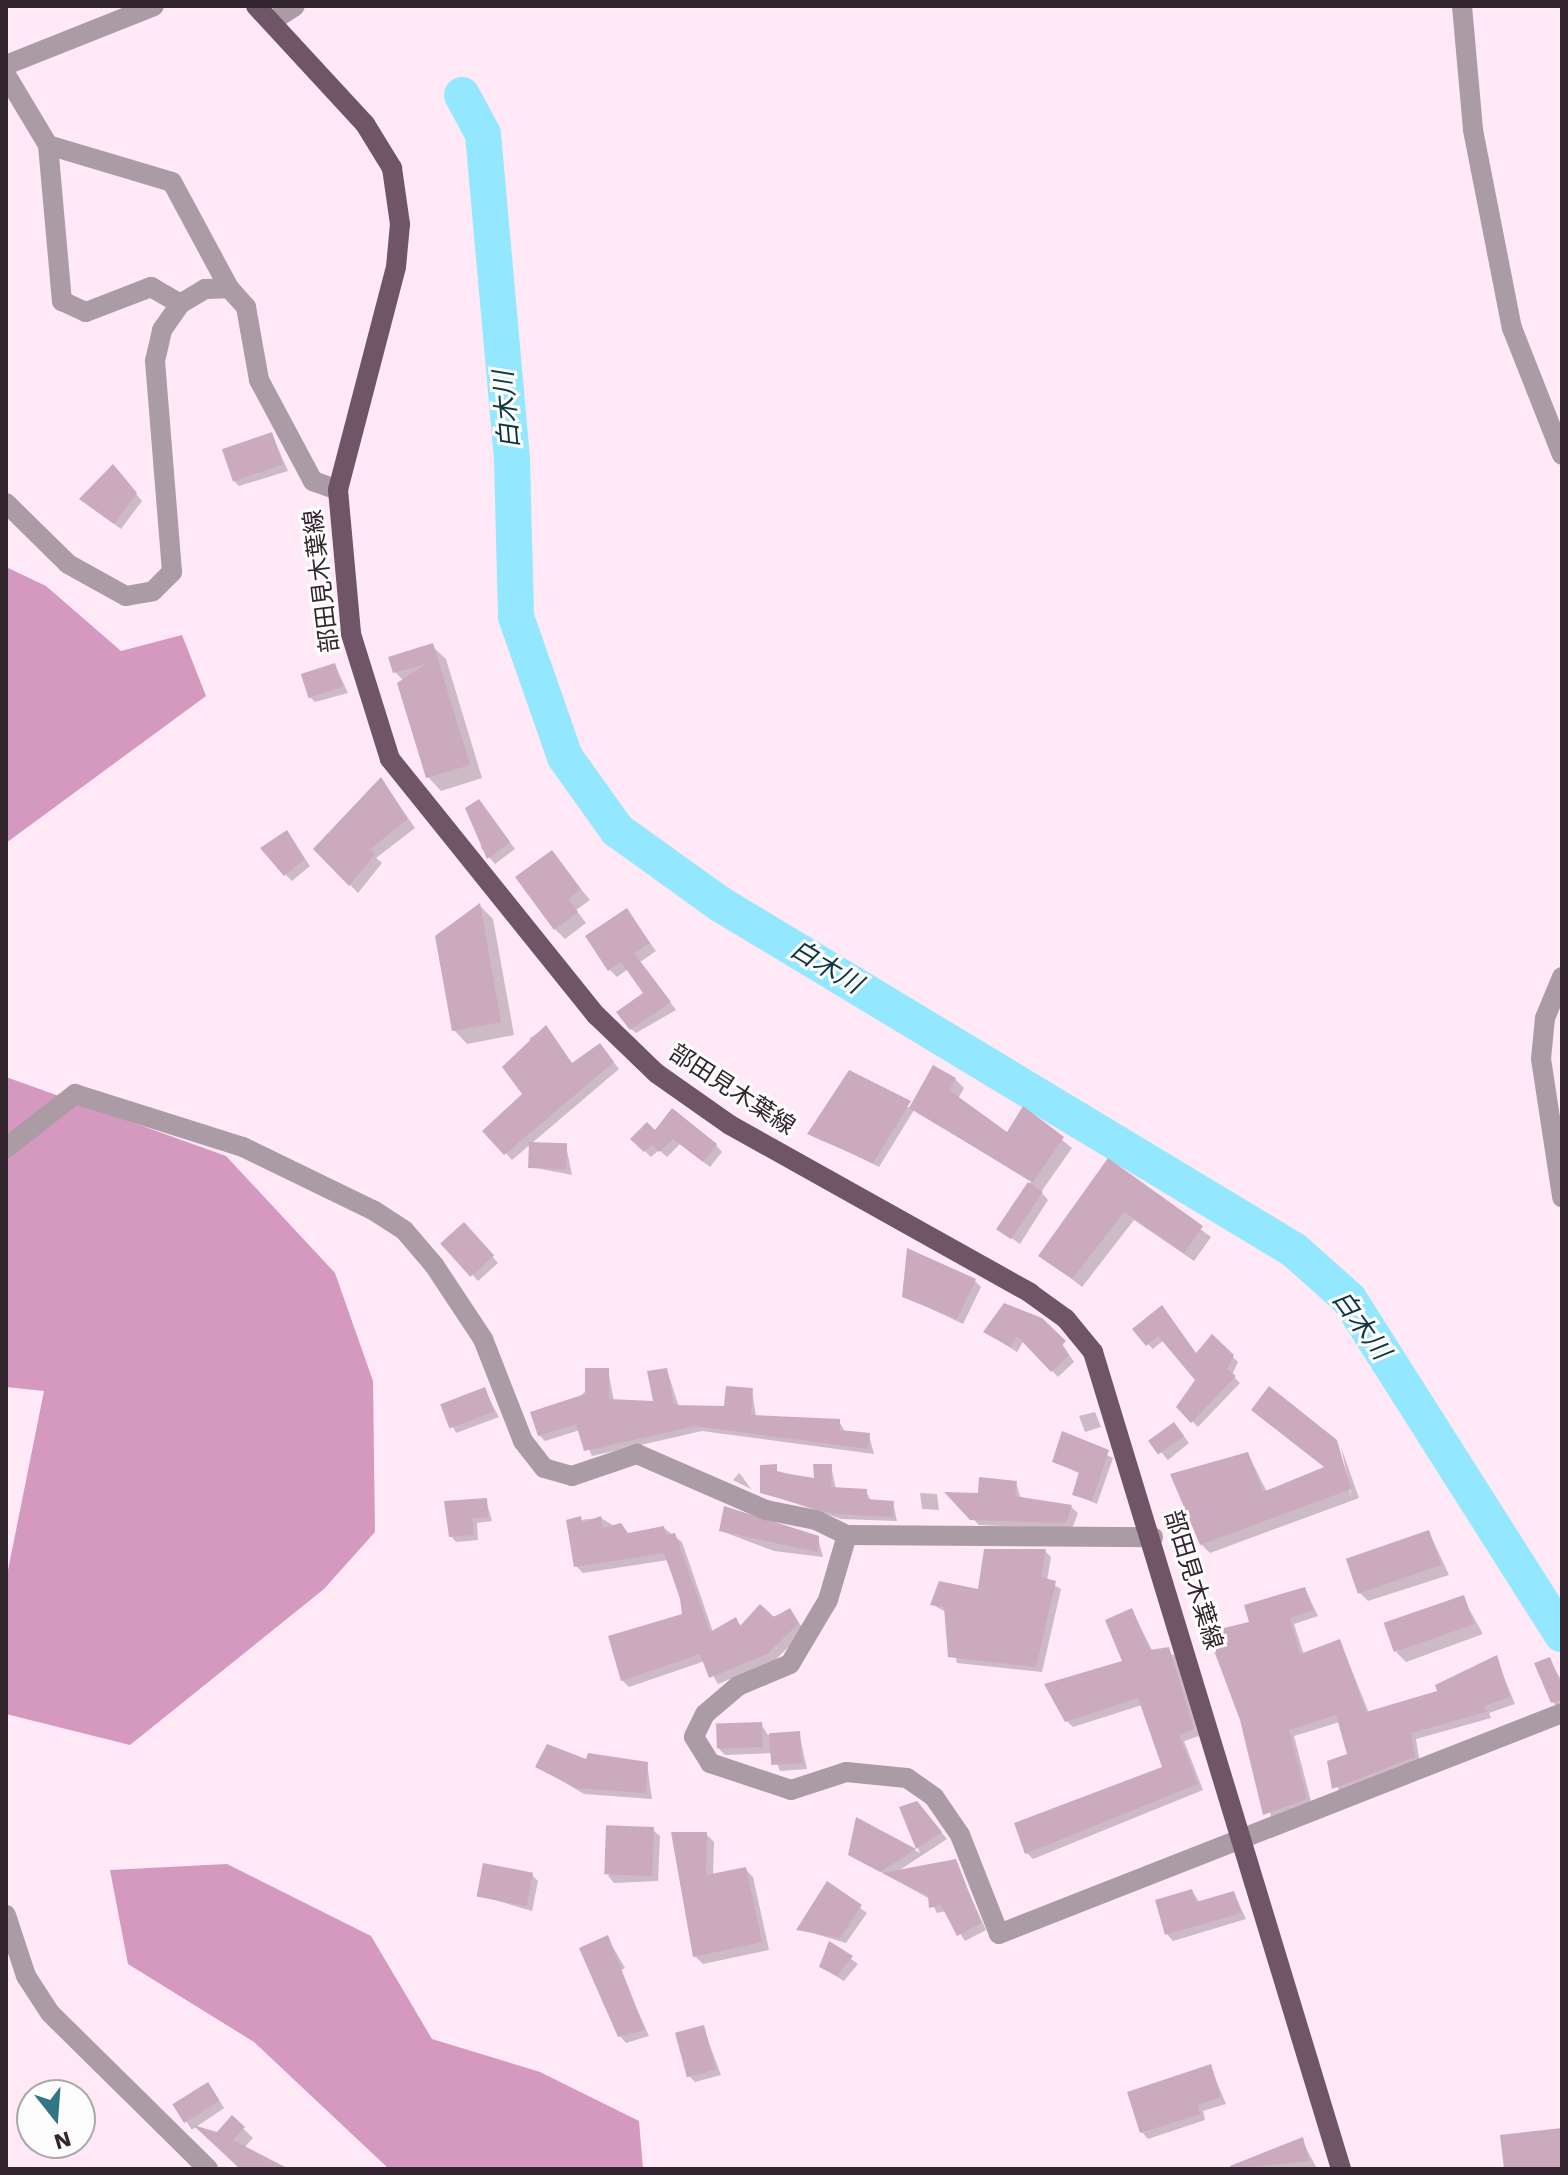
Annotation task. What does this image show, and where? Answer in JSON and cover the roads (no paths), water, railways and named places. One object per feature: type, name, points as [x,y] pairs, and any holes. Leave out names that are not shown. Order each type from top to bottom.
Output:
[{"type":"main road","name":"部田見木葉線","points":[[256,6],[365,124],[392,168],[400,224],[396,267],[338,490],[343,582],[366,702],[390,759],[427,809],[596,1015],[656,1073],[730,1125],[1066,1319],[1093,1352],[1111,1393],[1341,2169]]},
{"type":"street","points":[[6,65],[154,6]]},
{"type":"street","points":[[272,21],[295,6]]},
{"type":"street","points":[[1462,6],[1473,130],[1512,328],[1558,427],[1562,455]]},
{"type":"street","points":[[6,75],[48,145],[62,301],[86,312],[151,287],[180,304]]},
{"type":"street","points":[[48,145],[172,182],[229,288],[246,307],[259,380],[313,481],[338,490]]},
{"type":"street","points":[[6,503],[68,564],[126,596],[153,591],[172,572],[155,361],[162,330],[180,304],[205,289],[229,288]]},
{"type":"street","points":[[1562,977],[1545,1018],[1541,1059],[1562,1197]]},
{"type":"street","points":[[6,1148],[75,1094],[243,1147],[404,1230],[483,1339],[523,1441],[544,1468],[572,1476],[637,1454],[766,1510],[816,1520],[847,1535],[1153,1537]]},
{"type":"street","points":[[847,1535],[828,1600],[790,1664],[738,1686],[705,1714],[694,1737],[710,1763],[791,1790],[846,1772],[907,1778],[934,1797],[960,1835],[999,1934],[1242,1835],[1562,1713]]},
{"type":"street","points":[[6,1915],[26,1976],[50,2013],[208,2169]]},
{"type":"waterway","name":"白木川","points":[[462,95],[483,134],[512,461],[516,617],[565,757],[617,830],[720,904],[1294,1250],[1349,1299],[1562,1634]]}]
